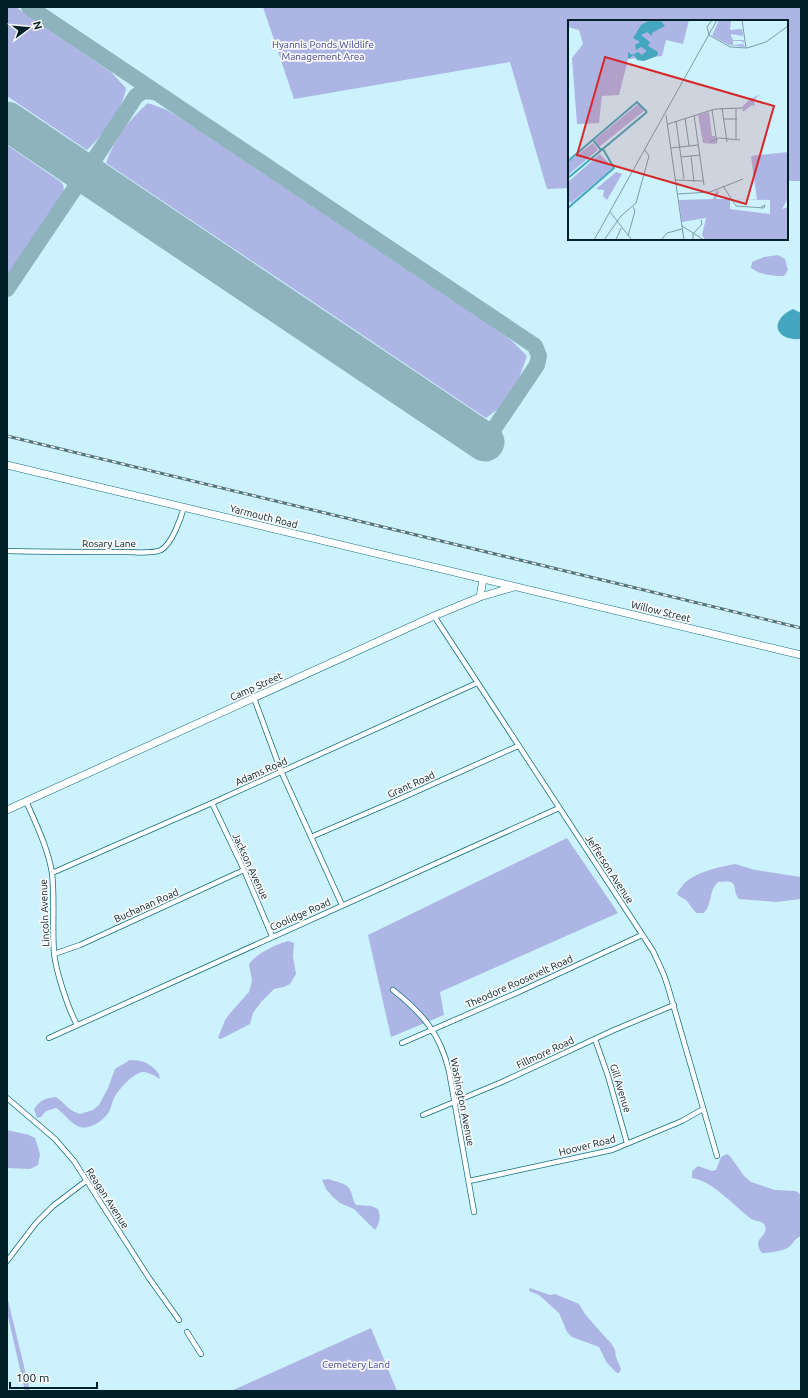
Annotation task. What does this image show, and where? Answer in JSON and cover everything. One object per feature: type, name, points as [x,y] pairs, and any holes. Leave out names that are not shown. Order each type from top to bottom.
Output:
[{"type":"main road","name":"Yarmouth Road","points":[[7,464],[516,586]]},
{"type":"main road","points":[[480,597],[483,579]]},
{"type":"main road","name":"Camp Street","points":[[8,807],[26,801],[434,616],[480,597],[516,586]]},
{"type":"main road","name":"Willow Street","points":[[516,586],[801,655]]},
{"type":"street","name":"Rosary Lane","points":[[7,551],[154,552],[165,547],[170,540],[184,507]]},
{"type":"street","name":"Jefferson Avenue","points":[[434,616],[653,951],[664,974],[674,1005],[717,1156]]},
{"type":"street","name":"Adams Road","points":[[52,873],[212,803],[477,683]]},
{"type":"street","points":[[254,698],[281,771],[342,905]]},
{"type":"street","name":"Grant Road","points":[[312,837],[518,746]]},
{"type":"street","name":"Lincoln Avenue","points":[[26,801],[47,853],[52,873],[54,954],[72,1016],[77,1025]]},
{"type":"street","name":"Jackson Avenue","points":[[212,803],[244,870],[272,936]]},
{"type":"street","name":"Coolidge Road","points":[[49,1038],[219,962],[272,936],[303,924],[342,905],[559,808]]},
{"type":"street","name":"Buchanan Road","points":[[54,954],[80,945],[244,870]]},
{"type":"street","name":"Theodore Roosevelt Road","points":[[402,1043],[642,935]]},
{"type":"street","name":"Washington Avenue","points":[[393,990],[412,1006],[433,1030],[448,1063],[474,1212]]},
{"type":"street","name":"Fillmore Road","points":[[423,1115],[674,1005]]},
{"type":"street","name":"Gill Avenue","points":[[596,1039],[627,1143]]},
{"type":"street","name":"Reagan Avenue","points":[[7,1098],[55,1139],[74,1161],[149,1278],[179,1320]]},
{"type":"street","name":"Hoover Road","points":[[469,1181],[597,1154],[682,1121],[703,1109]]},
{"type":"street","points":[[7,1261],[36,1223],[53,1206],[86,1181]]},
{"type":"street","points":[[187,1332],[201,1354]]},
{"type":"green space","points":[[7,7],[16,7],[111,72],[126,88],[121,105],[111,122],[87,150],[7,96]]},
{"type":"green space","name":"Hyannis Ponds Wildlife Management Area","points":[[263,7],[801,7],[801,181],[788,181],[788,20],[568,20],[568,188],[547,189],[510,62],[294,99]]},
{"type":"green space","points":[[148,103],[167,110],[195,127],[511,340],[527,356],[519,378],[498,409],[486,418],[106,163],[123,130],[134,116]]},
{"type":"green space","points":[[7,145],[61,182],[64,190],[58,203],[7,280]]},
{"type":"green space","points":[[778,255],[785,259],[788,270],[784,276],[767,275],[751,268],[752,262],[764,257]]},
{"type":"green space","points":[[567,838],[618,913],[440,992],[444,1015],[391,1037],[368,935]]},
{"type":"green space","points":[[735,864],[755,870],[801,877],[801,899],[776,902],[739,899],[736,895],[733,883],[725,881],[718,882],[715,886],[709,905],[704,913],[696,913],[686,900],[677,893],[686,882],[704,872]]},
{"type":"green space","points":[[288,941],[294,943],[293,956],[296,974],[290,984],[274,989],[261,1002],[253,1013],[250,1024],[221,1039],[218,1038],[225,1020],[249,992],[252,981],[249,964],[252,960],[267,950]]},
{"type":"green space","points":[[130,1060],[143,1062],[150,1065],[159,1074],[160,1079],[145,1072],[135,1075],[119,1090],[114,1098],[109,1112],[96,1124],[84,1128],[76,1126],[56,1108],[46,1111],[41,1117],[37,1118],[34,1109],[36,1106],[44,1100],[52,1097],[56,1097],[69,1109],[80,1114],[93,1110],[99,1105],[108,1088],[115,1069]]},
{"type":"green space","points":[[7,1130],[29,1135],[35,1138],[40,1155],[38,1165],[30,1169],[7,1168]]},
{"type":"green space","points":[[727,1154],[744,1176],[751,1182],[775,1190],[796,1191],[801,1195],[801,1236],[797,1238],[789,1247],[776,1252],[762,1253],[758,1244],[766,1230],[764,1224],[750,1218],[708,1184],[692,1178],[692,1171],[698,1166],[712,1171],[716,1170],[721,1157]]},
{"type":"green space","points":[[328,1179],[342,1183],[348,1187],[356,1205],[371,1206],[378,1209],[380,1220],[375,1230],[354,1209],[340,1203],[333,1197],[326,1189],[322,1180]]},
{"type":"green space","points":[[530,1288],[550,1295],[555,1294],[579,1304],[585,1314],[611,1343],[615,1350],[621,1369],[619,1373],[617,1373],[607,1363],[599,1347],[572,1337],[567,1332],[559,1313],[539,1295],[529,1291]]},
{"type":"green space","points":[[7,1296],[30,1391],[25,1391],[7,1312]]},
{"type":"green space","name":"Cemetery Land","points":[[371,1328],[397,1391],[231,1391]]},
{"type":"shaded area","points":[[793,309],[801,313],[801,339],[785,337],[778,329],[780,319]]},
{"type":"taxiway","points":[[29,7],[535,346],[539,356],[537,365],[485,442]]},
{"type":"taxiway","points":[[100,183],[94,173],[94,160],[136,96],[144,91],[155,92]]},
{"type":"taxiway","points":[[71,164],[76,176],[75,188]]},
{"type":"taxiway","points":[[7,289],[75,188],[86,182],[100,183]]},
{"type":"runway","points":[[7,121],[485,442]]},
{"type":"railway","points":[[7,436],[801,628]]}]
